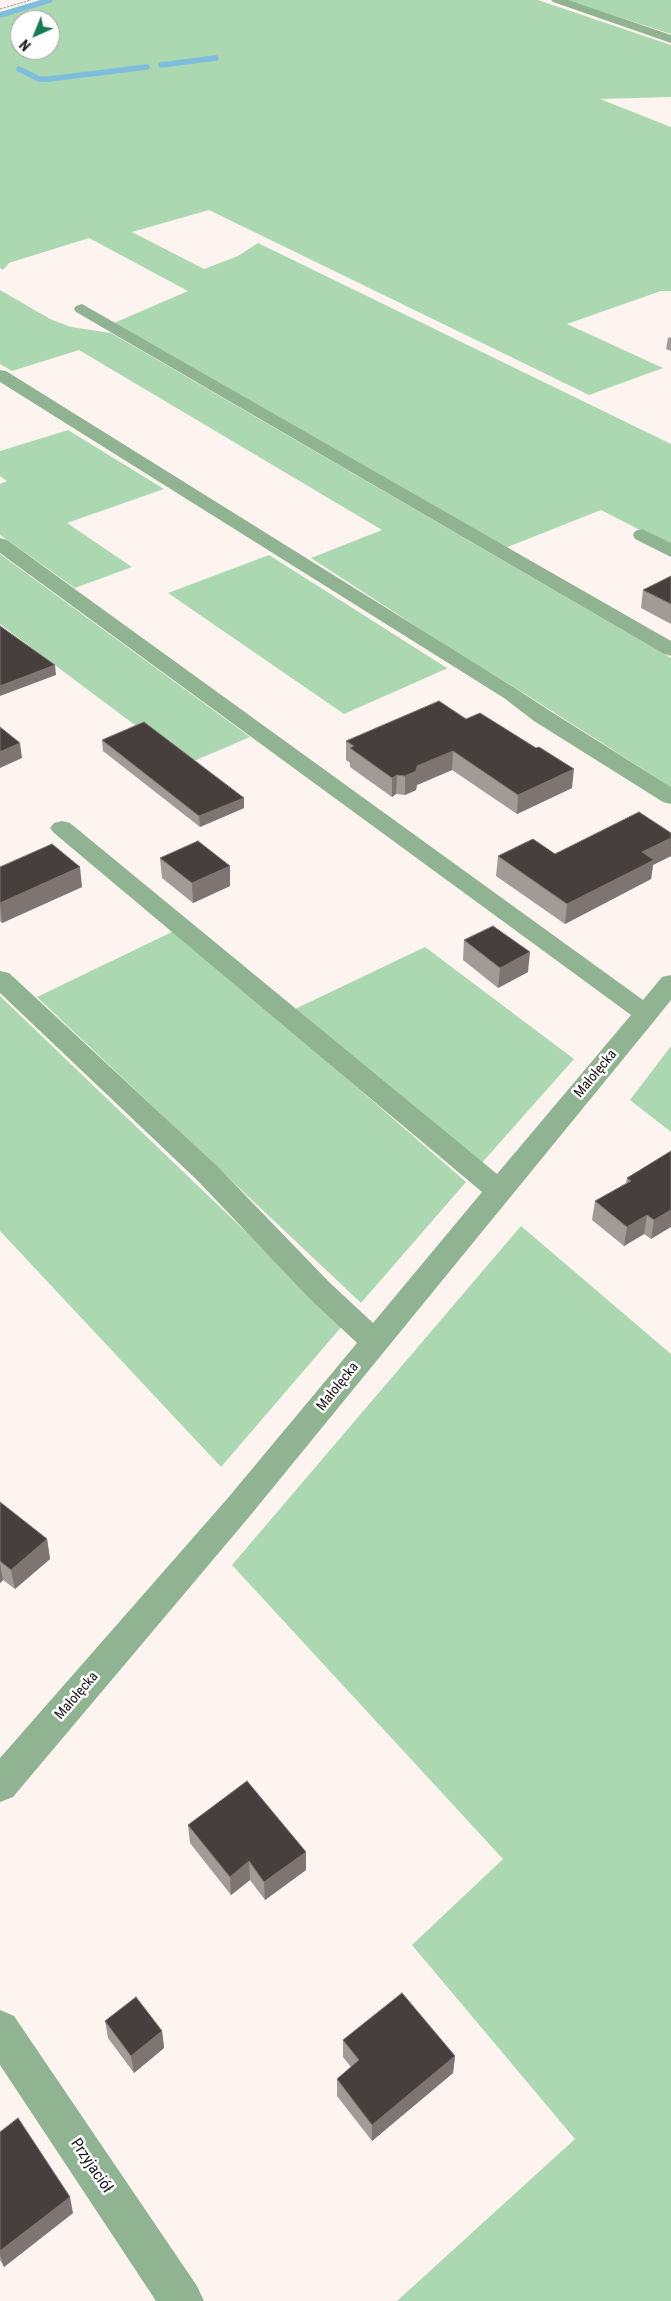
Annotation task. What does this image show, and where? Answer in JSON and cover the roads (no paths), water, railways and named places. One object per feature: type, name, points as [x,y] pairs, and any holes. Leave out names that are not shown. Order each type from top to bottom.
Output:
[{"type":"street","points":[[557,0],[671,39]]},
{"type":"street","points":[[82,309],[671,650]]},
{"type":"street","points":[[0,375],[194,498],[511,694],[542,716],[671,797]]},
{"type":"street","points":[[642,535],[671,551]]},
{"type":"street","points":[[0,544],[646,1014]]},
{"type":"street","points":[[62,828],[499,1192]]},
{"type":"street","points":[[0,979],[208,1174],[319,1290],[375,1342]]},
{"type":"street","name":"Małołęcka","points":[[0,1785],[238,1508],[671,983]]},
{"type":"street","name":"Przyjaciół","points":[[0,2030],[182,2301]]},
{"type":"waterway","points":[[0,15],[50,0]]},
{"type":"waterway","points":[[161,65],[216,58]]},
{"type":"waterway","points":[[19,69],[39,79],[49,79],[147,67]]}]
